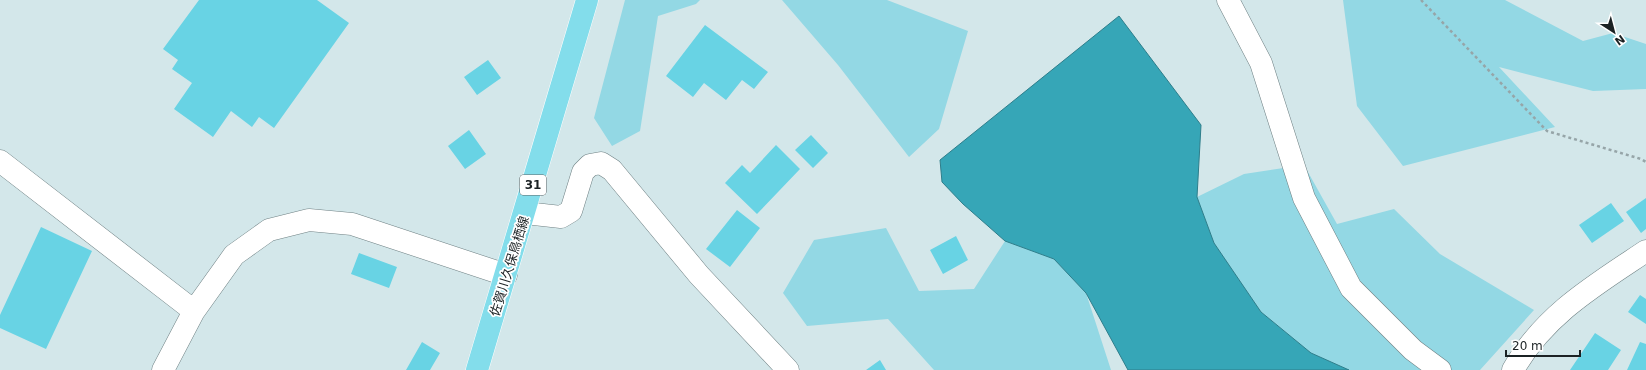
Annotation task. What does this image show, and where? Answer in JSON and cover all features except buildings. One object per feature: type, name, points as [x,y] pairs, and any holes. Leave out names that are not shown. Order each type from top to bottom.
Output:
[{"type":"main road","name":"佐賀川久保鳥栖線","points":[[477,370],[587,0]]},
{"type":"street","points":[[1228,0],[1261,63],[1304,198],[1351,288],[1413,350],[1440,370]]},
{"type":"street","points":[[0,161],[194,311]]},
{"type":"street","points":[[524,213],[561,217],[571,211],[583,172],[590,165],[601,163],[612,170],[699,275],[788,370]]},
{"type":"street","points":[[163,370],[194,311],[234,255],[269,230],[309,220],[352,224],[506,275]]},
{"type":"street","points":[[1513,370],[1521,355],[1536,336],[1556,315],[1590,289],[1646,251]]},
{"type":"path","points":[[1421,0],[1547,132],[1641,159],[1646,162]]},
{"type":"shaded area","points":[[625,0],[700,0],[696,4],[658,16],[640,131],[612,146],[594,118]]},
{"type":"shaded area","points":[[782,0],[887,0],[968,31],[939,129],[909,157],[838,65]]},
{"type":"shaded area","points":[[1343,0],[1505,0],[1583,41],[1613,33],[1646,44],[1646,89],[1593,91],[1499,67],[1555,127],[1403,166],[1357,106]]},
{"type":"shaded area","points":[[1119,16],[1201,125],[1197,197],[1214,243],[1261,312],[1311,353],[1349,370],[1128,370],[1086,293],[1054,259],[1005,241],[963,204],[942,182],[940,160]]},
{"type":"shaded area","points":[[1304,165],[1337,224],[1394,209],[1440,254],[1534,310],[1480,370],[1349,370],[1311,353],[1261,312],[1214,243],[1197,197],[1244,174]]},
{"type":"shaded area","points":[[886,228],[919,291],[974,289],[1005,241],[1054,259],[1086,293],[1111,370],[934,370],[888,319],[807,326],[783,293],[814,240]]}]
